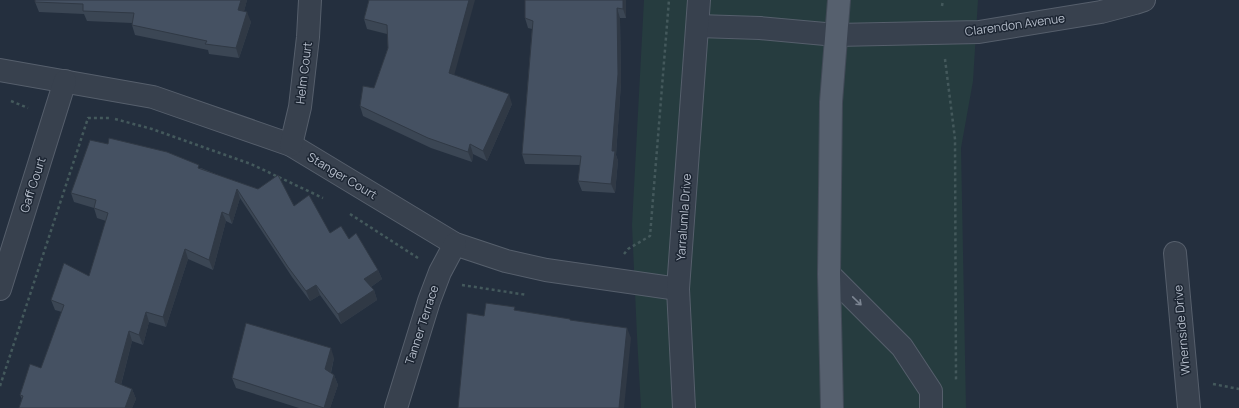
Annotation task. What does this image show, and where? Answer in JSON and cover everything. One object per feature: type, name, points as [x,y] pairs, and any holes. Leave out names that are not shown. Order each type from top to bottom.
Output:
[{"type":"main road","points":[[832,408],[829,274],[831,102],[838,0]]},
{"type":"street","name":"Helm Court","points":[[291,145],[300,107],[308,38],[310,0]]},
{"type":"street","name":"Yarralumla Drive","points":[[684,408],[678,289],[699,0]]},
{"type":"street","name":"Clarendon Avenue","points":[[836,35],[980,32],[1101,12],[1135,4],[1144,0]]},
{"type":"street","points":[[698,26],[760,28],[836,35]]},
{"type":"street","name":"Stanger Court","points":[[0,70],[153,97],[291,145],[455,244],[506,261],[546,270],[678,289]]},
{"type":"street","name":"Gaff Court","points":[[0,289],[65,81]]},
{"type":"street","name":"Tanner Terrace","points":[[396,408],[429,301],[440,272],[455,244]]},
{"type":"street","name":"Whernside Drive","points":[[1176,253],[1189,408]]},
{"type":"street","points":[[829,274],[902,346],[931,390],[931,408]]},
{"type":"path","points":[[618,281],[620,259],[628,249],[650,236],[669,0]]},
{"type":"path","points":[[943,0],[941,16],[942,33],[955,139],[956,384]]},
{"type":"path","points":[[0,386],[88,118],[112,118],[192,142],[251,164],[329,201]]},
{"type":"path","points":[[349,213],[458,285],[534,296]]},
{"type":"green space","points":[[644,0],[978,0],[973,81],[961,148],[966,408],[641,408],[632,225]]},
{"type":"building","points":[[35,0],[241,0],[238,10],[247,12],[236,48],[205,44],[207,41],[132,25],[134,13],[83,11],[83,4],[35,2]]},
{"type":"building","points":[[369,0],[469,0],[449,73],[509,94],[483,151],[470,144],[468,152],[428,138],[360,106],[363,86],[374,88],[388,48],[387,25],[364,19]]},
{"type":"building","points":[[525,0],[623,0],[623,9],[617,8],[618,74],[612,151],[615,151],[611,184],[578,181],[581,156],[522,154],[533,21],[525,18]]},
{"type":"building","points":[[109,138],[167,152],[199,165],[198,168],[258,189],[278,175],[294,206],[309,195],[330,233],[341,226],[349,239],[356,233],[378,270],[364,279],[374,290],[338,314],[316,285],[306,291],[288,267],[237,189],[229,215],[222,212],[209,260],[185,249],[163,317],[146,312],[139,335],[129,331],[115,382],[132,389],[125,408],[19,408],[23,396],[20,395],[30,364],[41,368],[64,305],[51,300],[64,263],[89,276],[108,213],[94,208],[96,200],[71,193],[90,140],[108,144]]},
{"type":"building","points":[[486,303],[515,307],[514,310],[570,320],[627,328],[619,408],[458,408],[467,313],[484,316]]},
{"type":"building","points":[[246,323],[331,348],[325,369],[334,375],[324,408],[232,378]]}]
